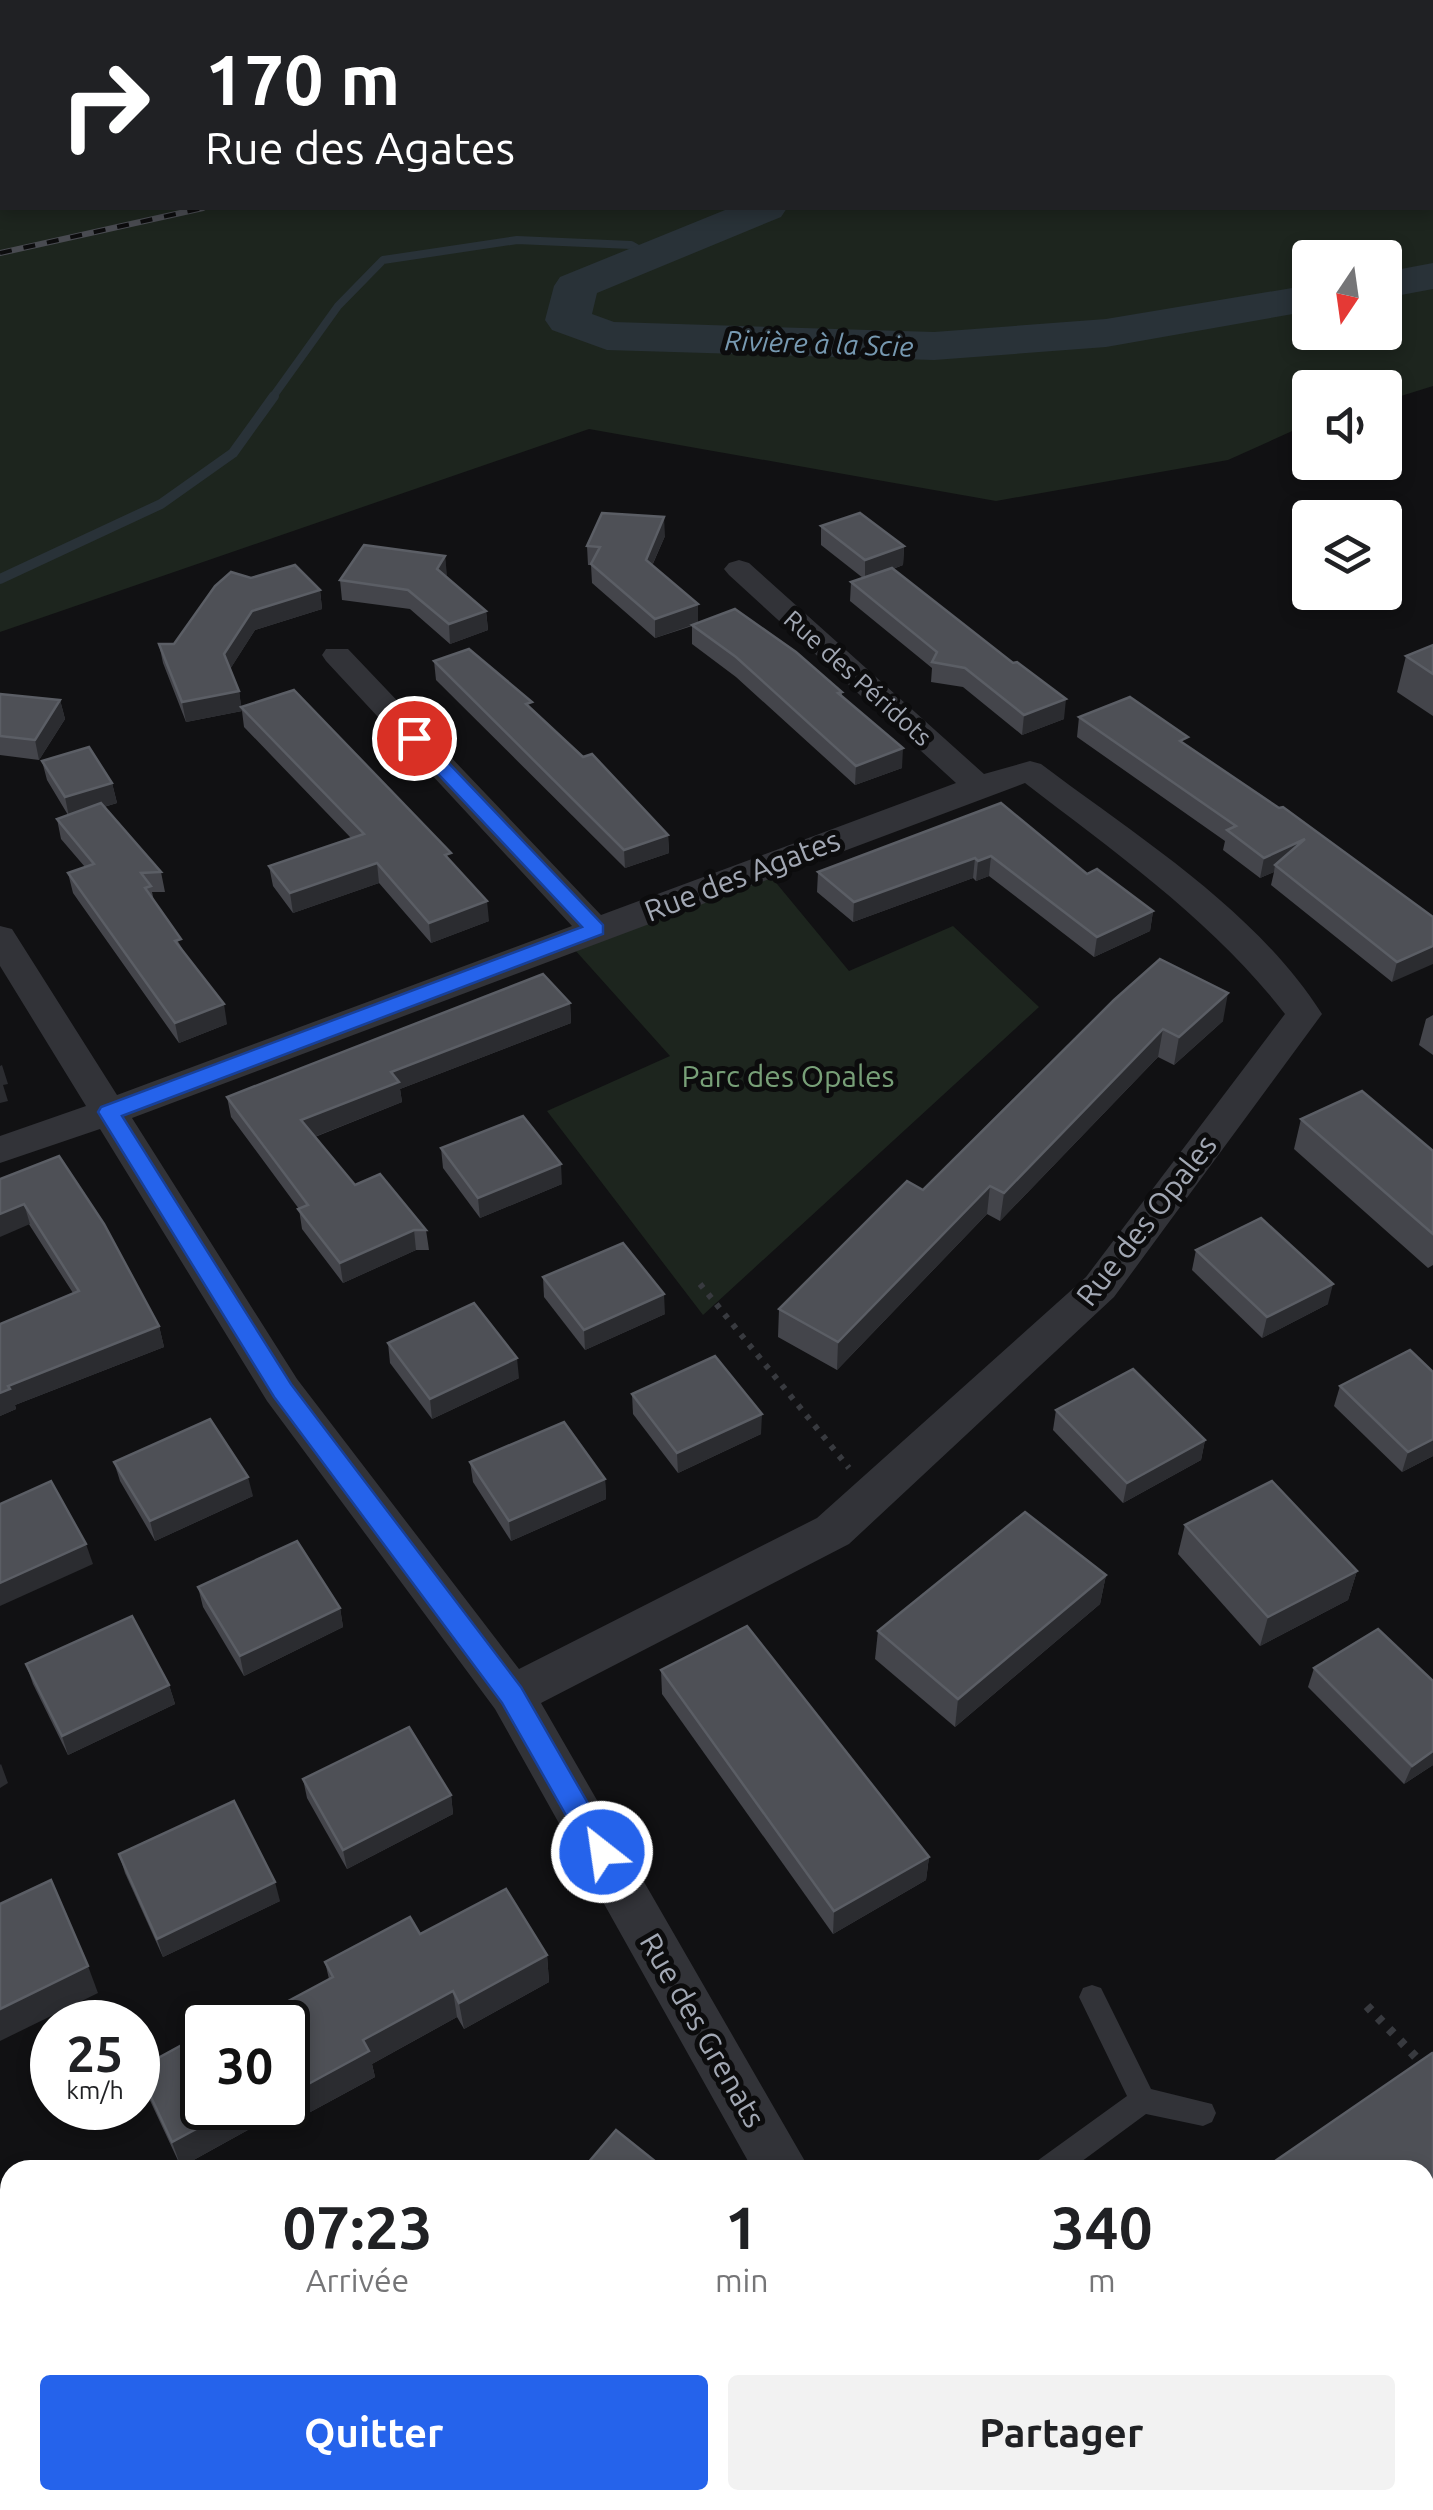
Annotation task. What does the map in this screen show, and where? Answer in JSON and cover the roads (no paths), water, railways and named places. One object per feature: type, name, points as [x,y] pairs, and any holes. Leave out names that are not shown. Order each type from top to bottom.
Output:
[{"type":"street","name":"Rue des Péridots","points":[[739,569],[978,786]]},
{"type":"street","points":[[336,656],[596,930]]},
{"type":"street","name":"Rue des Opales","points":[[512,1695],[833,1531],[1100,1287],[1304,1014],[1274,972],[1234,931],[1030,772],[978,786]]},
{"type":"street","name":"Rue des Agates","points":[[0,1150],[978,786]]},
{"type":"street","name":"Rue des Grenats","points":[[0,936],[282,1390],[512,1695],[777,2160]]},
{"type":"lane","points":[[1092,1997],[1143,2100]]},
{"type":"lane","points":[[1061,2160],[1143,2100],[1203,2113]]},
{"type":"waterway","name":"Rivière à la Scie","points":[[761,210],[576,286],[568,320],[607,336],[934,346],[1106,333],[1292,301]]},
{"type":"waterway","points":[[272,398],[338,306],[383,260],[517,240],[631,245],[647,254]]},
{"type":"waterway","name":"Rivière à la Scie","points":[[1402,282],[1433,276]]},
{"type":"waterway","points":[[0,579],[161,504],[233,453],[274,396]]},
{"type":"railway","points":[[0,253],[194,210]]},
{"type":"park label","name":"Parc des Opales","points":[[788,1076]]}]
